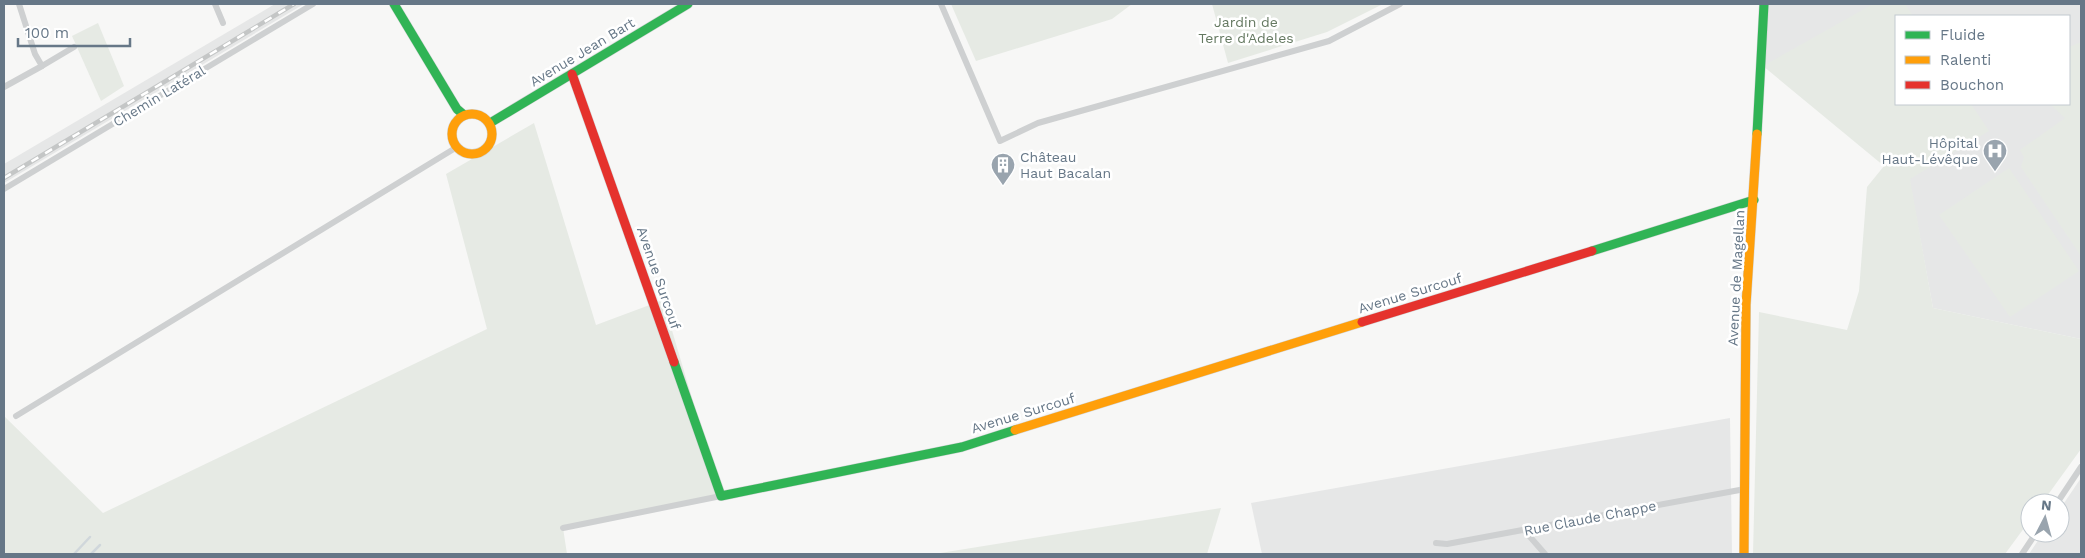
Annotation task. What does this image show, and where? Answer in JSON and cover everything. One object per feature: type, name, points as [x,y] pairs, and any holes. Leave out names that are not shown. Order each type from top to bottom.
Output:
[{"type":"street","points":[[19,4],[35,54],[42,66]]},
{"type":"street","points":[[215,4],[223,23]]},
{"type":"street","name":"Chemin Latéral","points":[[4,189],[313,4]]},
{"type":"street","points":[[394,4],[457,109],[464,115]]},
{"type":"street","name":"Avenue Jean Bart","points":[[490,124],[688,4]]},
{"type":"street","points":[[941,4],[1000,141],[1038,123],[1329,41],[1400,4]]},
{"type":"street","name":"Avenue de Magellan","points":[[1744,554],[1746,305],[1762,67],[1764,4]]},
{"type":"street","points":[[4,87],[74,48]]},
{"type":"street","name":"Avenue Surcouf","points":[[572,74],[721,496],[962,447],[1754,200]]},
{"type":"street","points":[[476,113],[490,124],[493,136],[487,148],[482,152],[468,154],[457,147],[454,142],[452,130],[454,124],[464,115],[476,113]]},
{"type":"street","points":[[16,416],[457,147]]},
{"type":"street","points":[[2064,493],[2081,467]]},
{"type":"street","name":"Rue Claude Chappe","points":[[1436,543],[1447,544],[1745,489]]},
{"type":"street","points":[[562,528],[721,496]]},
{"type":"street","points":[[1524,530],[1545,554]]},
{"type":"street","points":[[2022,554],[2029,543]]},
{"type":"shaded area","points":[[275,4],[304,4],[4,183],[4,164]]},
{"type":"shaded area","name":"Hôpital Haut-Lévêque","points":[[1764,4],[2081,4],[2081,339],[1933,308],[1905,156],[1763,66]]},
{"type":"shaded area","points":[[1730,418],[1732,554],[1262,554],[1251,503]]},
{"type":"shaded area","points":[[2081,478],[2081,554],[2029,554],[2036,543],[2070,543],[2070,494]]},
{"type":"green space","points":[[951,4],[1132,4],[1112,19],[976,61]]},
{"type":"green space","name":"Jardin de Terre d'Adeles","points":[[1212,4],[1383,4],[1327,32],[1228,63]]},
{"type":"green space","points":[[1873,4],[1905,4],[1912,15],[1895,15],[1895,105],[1972,105],[1989,131],[1910,179],[1933,308],[2081,339],[2081,449],[2049,493],[2020,493],[2020,534],[2005,554],[1753,554],[1759,312],[1847,330],[1859,291],[1867,187],[1884,166],[1763,66]]},
{"type":"green space","points":[[98,23],[124,86],[101,101],[72,36]]},
{"type":"green space","points":[[2081,42],[2081,256],[2021,167],[2024,157],[2020,150],[2065,118],[2051,105],[2070,105],[2070,47]]},
{"type":"green space","points":[[534,123],[596,325],[663,300],[721,496],[563,528],[567,554],[4,554],[4,416],[103,513],[487,329],[446,174]]},
{"type":"green space","points":[[2009,168],[2079,271],[2010,317],[1939,215]]},
{"type":"green space","points":[[1221,508],[1207,554],[934,554]]},
{"type":"waterway","points":[[74,554],[90,537]]},
{"type":"waterway","points":[[91,554],[100,545]]},
{"type":"railway","points":[[4,178],[294,4]]},
{"type":"traffic: fast","points":[[394,4],[457,109],[464,115]]},
{"type":"traffic: fast","points":[[490,123],[688,4]]},
{"type":"traffic: fast","points":[[1757,134],[1764,4]]},
{"type":"traffic: fast","points":[[1592,251],[1754,200]]},
{"type":"traffic: fast","points":[[674,362],[721,496],[962,447],[1015,430]]},
{"type":"traffic: slow","points":[[476,114],[483,117],[489,123],[492,134],[491,142],[483,151],[476,154],[468,154],[461,151],[453,142],[452,130],[455,123],[464,115],[476,114]]},
{"type":"traffic: slow","points":[[1744,554],[1746,305],[1757,134]]},
{"type":"traffic: slow","points":[[1015,430],[1362,322]]},
{"type":"traffic: jam","points":[[572,74],[674,362]]},
{"type":"traffic: jam","points":[[1362,322],[1592,251]]},
{"type":"place","name":"Hôpital Haut-Lévêque","points":[[1995,172]]},
{"type":"place","name":"Château Haut Bacalan","points":[[1003,186]]}]
